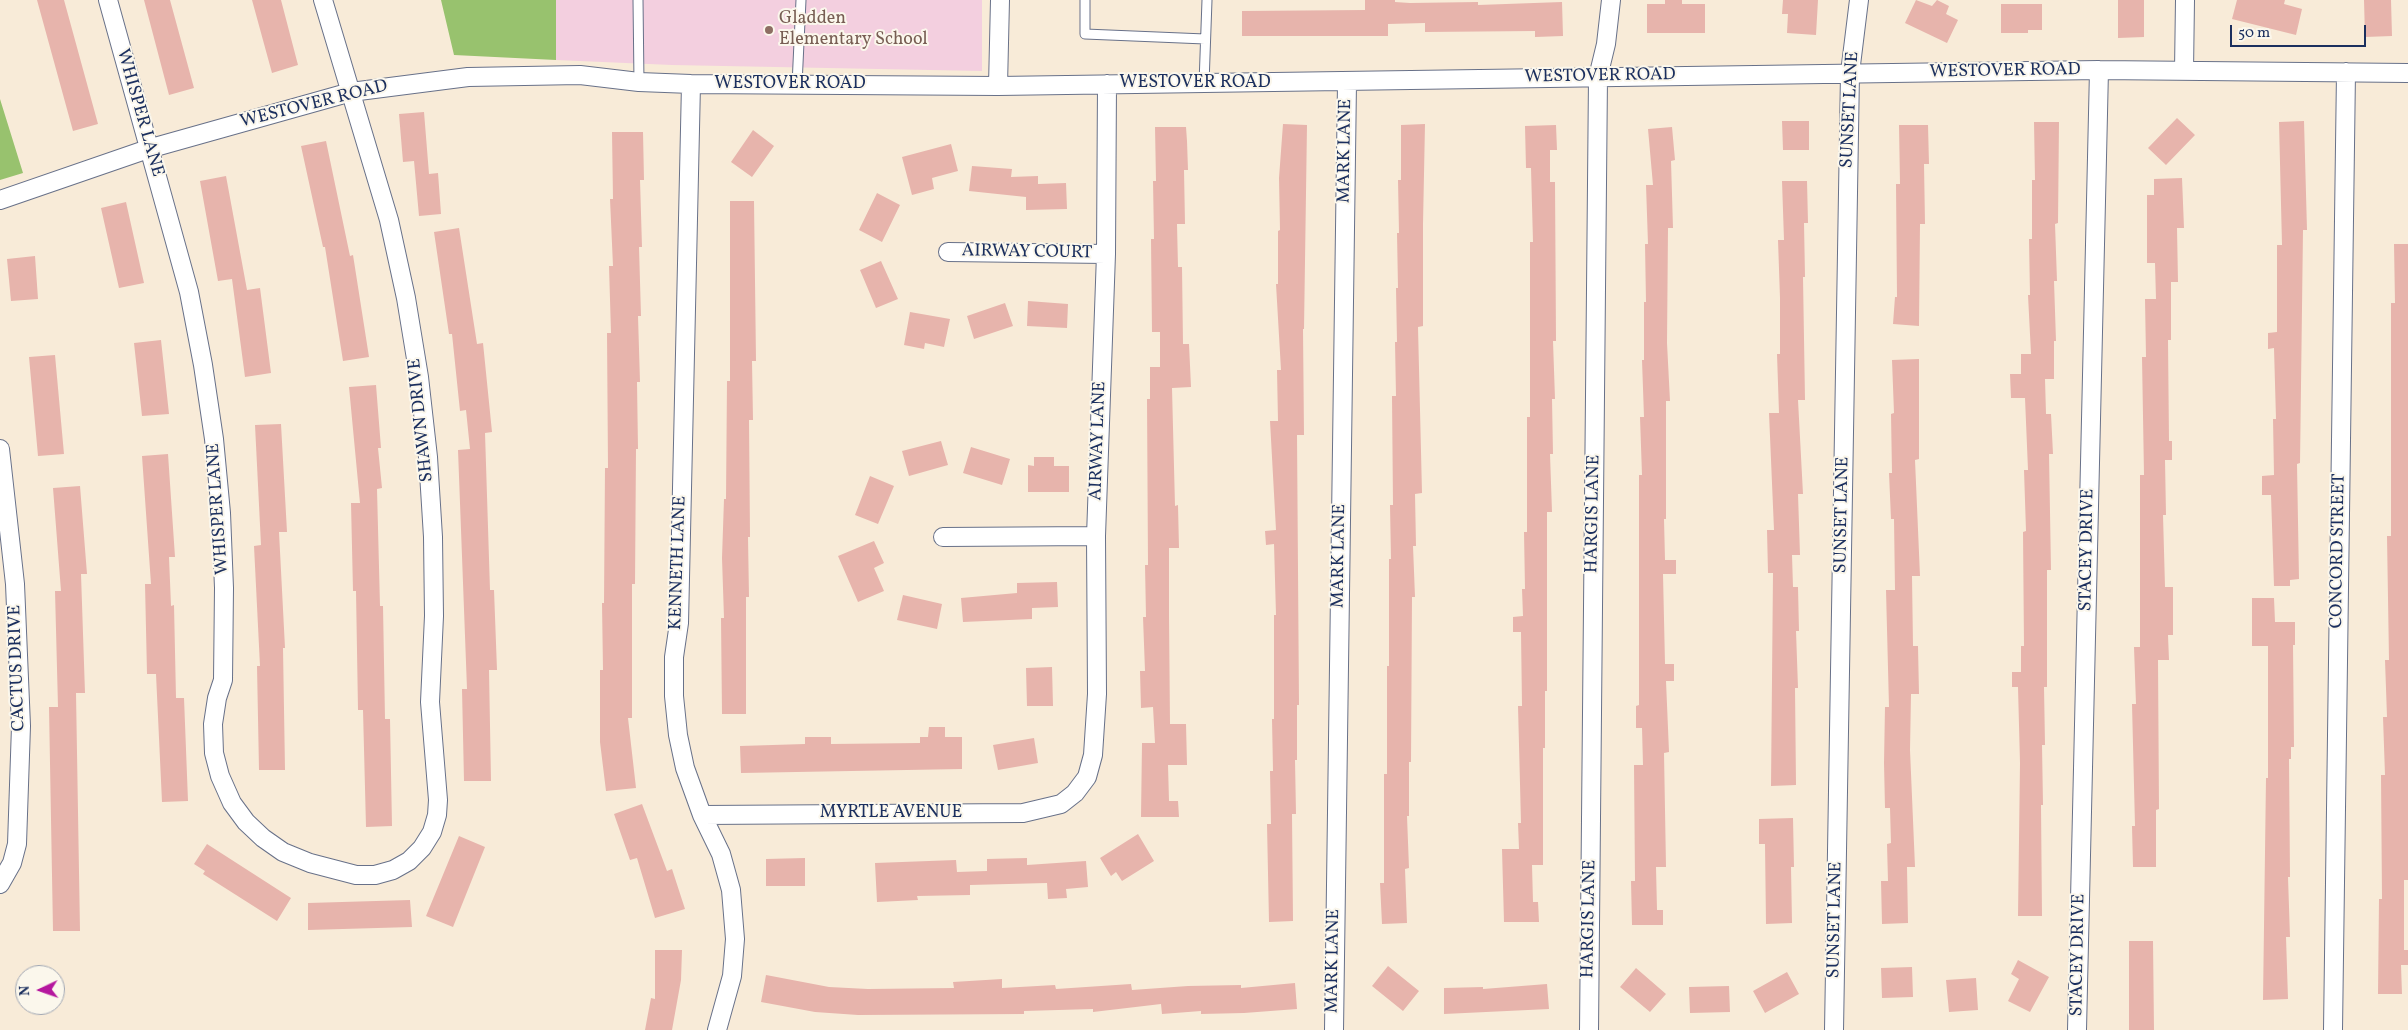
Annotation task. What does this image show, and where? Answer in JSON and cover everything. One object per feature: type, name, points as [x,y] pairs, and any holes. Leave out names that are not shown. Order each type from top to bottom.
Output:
[{"type":"street","name":"WHISPER LANE","points":[[108,0],[189,292],[204,365],[221,513],[224,588],[223,680],[217,698],[213,724],[214,753],[220,776],[232,803],[252,827],[283,852],[310,863],[356,875],[375,875],[401,865],[422,848]]},
{"type":"street","name":"SHAWN DRIVE","points":[[323,0],[388,220],[406,298],[419,377],[428,457],[433,537],[434,616],[430,702],[438,800],[432,832],[422,848]]},
{"type":"street","points":[[998,86],[1000,0]]},
{"type":"street","name":"HARGIS LANE","points":[[1589,1030],[1598,77],[1606,44],[1611,0]]},
{"type":"street","name":"SUNSET LANE","points":[[1834,1030],[1850,74],[1858,0]]},
{"type":"street","points":[[2184,71],[2185,0]]},
{"type":"street","name":"WESTOVER ROAD","points":[[0,200],[148,149],[351,92],[468,77],[580,75],[639,82],[691,84],[998,86],[2099,70],[2408,73]]},
{"type":"street","name":"STACEY DRIVE","points":[[2077,1030],[2099,70]]},
{"type":"street","name":"CONCORD STREET","points":[[2333,1030],[2346,72]]},
{"type":"street","name":"MARK LANE","points":[[1334,1030],[1347,82]]},
{"type":"street","name":"KENNETH LANE","points":[[691,84],[679,623],[674,657],[674,696],[678,735],[685,768],[702,815],[721,854],[731,890],[735,923],[732,976],[717,1030]]},
{"type":"street","name":"AIRWAY LANE","points":[[1075,793],[1086,777],[1093,755],[1097,694],[1096,536],[1106,254],[1107,84]]},
{"type":"street","name":"AIRWAY COURT","points":[[948,252],[1106,254]]},
{"type":"street","name":"CACTUS DRIVE","points":[[0,449],[15,584],[21,726],[17,844],[12,863],[0,884]]},
{"type":"street","points":[[943,537],[1096,536]]},
{"type":"street","name":"MYRTLE AVENUE","points":[[702,815],[1023,813],[1061,804],[1075,793]]},
{"type":"lane","points":[[638,0],[639,82]]},
{"type":"lane","points":[[797,85],[801,0]]},
{"type":"lane","points":[[1086,0],[1085,34],[1205,39]]},
{"type":"lane","points":[[1204,84],[1207,0]]},
{"type":"shaded area","name":"Gladden Elementary School","points":[[556,0],[982,0],[982,71],[672,65],[556,60]]},
{"type":"green space","points":[[441,0],[556,0],[556,60],[454,55]]},
{"type":"green space","points":[[0,99],[23,173],[0,180]]},
{"type":"building","points":[[37,0],[64,0],[98,124],[73,131]]},
{"type":"building","points":[[144,0],[170,0],[194,88],[169,95]]},
{"type":"building","points":[[252,0],[281,0],[298,65],[272,73]]},
{"type":"building","points":[[1365,0],[1395,0],[1395,2],[1410,3],[1478,2],[1478,5],[1562,2],[1563,36],[1535,37],[1535,31],[1425,32],[1425,23],[1388,24],[1388,36],[1242,36],[1242,11],[1365,10]]},
{"type":"building","points":[[1665,0],[1682,0],[1682,4],[1705,4],[1705,33],[1647,33],[1647,4],[1665,4]]},
{"type":"building","points":[[1783,0],[1818,0],[1816,35],[1787,33],[1788,14],[1782,14]]},
{"type":"building","points":[[1916,0],[1932,6],[1937,0],[1949,6],[1946,14],[1958,20],[1947,43],[1905,23]]},
{"type":"building","points":[[2118,0],[2144,0],[2144,37],[2118,38]]},
{"type":"building","points":[[2237,0],[2285,0],[2284,4],[2302,9],[2296,35],[2232,19]]},
{"type":"building","points":[[2364,0],[2391,0],[2392,36],[2365,37]]},
{"type":"building","points":[[2001,4],[2042,4],[2042,30],[2028,30],[2028,33],[2001,33]]},
{"type":"building","points":[[424,112],[429,174],[438,173],[441,214],[419,216],[414,161],[403,162],[399,114]]},
{"type":"building","points":[[2177,118],[2195,135],[2166,165],[2148,148]]},
{"type":"building","points":[[1782,121],[1809,121],[1809,150],[1783,150]]},
{"type":"building","points":[[2304,121],[2307,230],[2303,230],[2300,463],[2297,464],[2299,579],[2290,580],[2290,586],[2274,586],[2271,495],[2262,495],[2262,476],[2274,475],[2273,419],[2276,419],[2274,348],[2268,349],[2268,333],[2277,332],[2277,245],[2282,245],[2279,122]]},
{"type":"building","points":[[2034,122],[2059,122],[2058,223],[2055,224],[2057,281],[2054,281],[2056,341],[2054,341],[2054,379],[2045,379],[2046,414],[2051,414],[2053,454],[2049,454],[2051,570],[2047,570],[2047,687],[2044,687],[2045,745],[2042,745],[2042,916],[2018,916],[2020,763],[2018,687],[2012,687],[2012,672],[2021,672],[2021,646],[2024,646],[2023,532],[2026,531],[2024,470],[2028,470],[2025,398],[2011,398],[2010,374],[2021,374],[2021,354],[2031,354],[2028,295],[2030,295],[2029,239],[2032,239],[2032,180],[2035,180]]},
{"type":"building","points":[[1283,124],[1307,125],[1303,329],[1304,435],[1297,435],[1299,705],[1297,705],[1297,760],[1295,760],[1296,814],[1292,814],[1293,921],[1269,922],[1267,824],[1271,824],[1270,771],[1273,771],[1274,615],[1276,615],[1274,544],[1266,545],[1265,531],[1276,530],[1270,421],[1278,421],[1277,370],[1281,370],[1276,284],[1278,284],[1279,178]]},
{"type":"building","points":[[1425,124],[1423,326],[1418,327],[1422,493],[1415,494],[1416,546],[1413,546],[1415,597],[1412,597],[1411,762],[1409,762],[1409,816],[1407,816],[1409,868],[1405,869],[1407,923],[1382,924],[1380,883],[1384,883],[1384,774],[1387,774],[1387,666],[1389,666],[1389,559],[1391,559],[1390,505],[1393,505],[1392,396],[1396,396],[1396,288],[1398,288],[1398,180],[1401,180],[1401,125]]},
{"type":"building","points":[[1556,125],[1557,150],[1550,150],[1550,182],[1555,182],[1556,341],[1553,341],[1555,399],[1552,399],[1553,454],[1550,454],[1552,512],[1547,512],[1547,691],[1545,691],[1545,748],[1543,748],[1543,865],[1532,865],[1533,902],[1538,902],[1539,922],[1504,922],[1502,849],[1519,849],[1518,823],[1521,823],[1518,706],[1522,706],[1521,632],[1513,632],[1513,617],[1523,616],[1522,589],[1525,589],[1524,532],[1527,532],[1527,417],[1530,417],[1530,242],[1533,242],[1531,168],[1526,168],[1525,126]]},
{"type":"building","points":[[1899,125],[1928,125],[1929,164],[1924,164],[1925,224],[1920,224],[1919,326],[1893,324],[1895,297],[1897,297],[1896,184],[1900,184]]},
{"type":"building","points":[[1155,127],[1186,127],[1187,141],[1188,170],[1184,170],[1185,224],[1177,224],[1178,267],[1182,267],[1183,344],[1189,344],[1191,387],[1172,388],[1175,506],[1178,505],[1179,548],[1169,548],[1170,724],[1186,724],[1187,765],[1168,765],[1169,801],[1178,801],[1179,817],[1141,817],[1142,743],[1155,743],[1153,707],[1141,708],[1140,671],[1145,671],[1143,617],[1146,617],[1145,565],[1148,565],[1147,399],[1150,399],[1150,367],[1160,367],[1160,332],[1152,332],[1151,239],[1154,239],[1153,181],[1156,181]]},
{"type":"building","points":[[1672,127],[1675,160],[1671,161],[1673,228],[1668,228],[1667,343],[1670,401],[1666,401],[1666,519],[1664,519],[1665,560],[1676,560],[1676,574],[1663,574],[1665,664],[1674,664],[1674,681],[1666,681],[1669,752],[1664,753],[1666,867],[1656,867],[1657,910],[1663,910],[1663,925],[1632,925],[1631,881],[1635,881],[1634,765],[1643,765],[1642,728],[1636,728],[1636,706],[1639,705],[1639,475],[1642,475],[1640,417],[1644,417],[1642,360],[1644,360],[1644,302],[1646,302],[1645,244],[1648,244],[1646,185],[1653,185],[1648,129]]},
{"type":"building","points":[[753,130],[774,146],[752,177],[731,162]]},
{"type":"building","points":[[612,132],[643,132],[644,180],[640,180],[642,247],[639,247],[641,316],[638,316],[640,382],[637,382],[638,449],[636,449],[635,584],[632,584],[632,718],[628,718],[636,788],[606,791],[600,742],[600,670],[603,670],[602,603],[604,603],[605,468],[608,468],[607,333],[611,333],[609,266],[613,266],[610,199],[613,199]]},
{"type":"building","points":[[326,141],[350,256],[353,255],[369,357],[343,361],[325,247],[323,247],[301,146]]},
{"type":"building","points":[[951,144],[958,171],[932,178],[934,189],[912,195],[902,157]]},
{"type":"building","points":[[972,166],[1012,169],[1011,177],[1038,176],[1038,184],[1066,183],[1067,209],[1026,210],[1026,197],[969,191]]},
{"type":"building","points":[[226,176],[247,290],[260,288],[271,373],[245,377],[232,279],[218,281],[200,181]]},
{"type":"building","points":[[2182,178],[2184,228],[2177,228],[2178,282],[2171,282],[2171,340],[2168,340],[2169,441],[2172,441],[2172,460],[2165,460],[2166,515],[2163,515],[2165,587],[2173,587],[2173,635],[2168,635],[2169,660],[2158,660],[2159,809],[2156,810],[2156,867],[2133,867],[2132,826],[2135,826],[2132,704],[2136,704],[2134,647],[2140,647],[2140,475],[2144,475],[2142,357],[2146,357],[2145,299],[2156,299],[2155,263],[2147,263],[2147,195],[2154,195],[2154,179]]},
{"type":"building","points":[[1782,181],[1807,181],[1808,223],[1804,223],[1805,277],[1803,277],[1805,400],[1798,400],[1803,494],[1798,494],[1800,555],[1792,555],[1793,587],[1798,587],[1799,631],[1796,631],[1798,688],[1795,688],[1796,785],[1771,786],[1773,573],[1768,573],[1767,530],[1774,530],[1769,413],[1779,413],[1777,354],[1780,354],[1780,298],[1778,240],[1784,240]]},
{"type":"building","points":[[877,193],[900,205],[882,242],[859,230]]},
{"type":"building","points":[[730,201],[754,201],[756,361],[752,361],[753,420],[749,420],[750,537],[748,537],[749,597],[746,597],[746,714],[722,714],[721,618],[724,618],[722,558],[724,499],[726,499],[727,381],[730,381]]},
{"type":"building","points":[[126,202],[144,283],[119,288],[101,208]]},
{"type":"building","points":[[459,228],[477,344],[483,343],[492,432],[485,433],[490,590],[494,590],[497,670],[489,670],[491,781],[464,781],[462,689],[467,689],[458,450],[470,449],[466,410],[460,411],[452,334],[449,334],[434,232]]},
{"type":"building","points":[[2394,244],[2408,244],[2408,880],[2404,880],[2404,950],[2408,950],[2408,965],[2401,965],[2402,994],[2378,994],[2379,899],[2382,899],[2381,775],[2385,775],[2383,717],[2387,717],[2385,660],[2389,660],[2387,536],[2391,536],[2391,303],[2395,303]]},
{"type":"building","points":[[35,256],[38,299],[11,301],[7,259]]},
{"type":"building","points":[[881,261],[898,299],[876,308],[860,270]]},
{"type":"building","points":[[1028,301],[1068,304],[1067,328],[1027,326]]},
{"type":"building","points":[[1005,303],[1013,326],[974,339],[967,316]]},
{"type":"building","points":[[910,312],[950,319],[944,347],[925,343],[924,349],[904,345]]},
{"type":"building","points":[[161,340],[169,414],[142,416],[134,343]]},
{"type":"building","points":[[55,355],[64,454],[38,456],[29,357]]},
{"type":"building","points":[[1919,359],[1919,459],[1915,460],[1920,576],[1912,576],[1913,646],[1918,646],[1919,694],[1911,694],[1910,750],[1915,867],[1907,867],[1908,923],[1882,924],[1881,881],[1888,881],[1887,844],[1891,843],[1890,808],[1885,808],[1884,763],[1885,707],[1889,707],[1886,590],[1895,590],[1894,519],[1891,519],[1889,473],[1892,473],[1891,414],[1894,413],[1892,360]]},
{"type":"building","points":[[376,385],[381,448],[378,448],[382,488],[377,489],[380,606],[383,606],[385,719],[390,719],[392,826],[366,827],[363,710],[358,710],[356,591],[353,591],[351,503],[360,503],[349,387]]},
{"type":"building","points":[[281,424],[287,532],[279,532],[285,648],[283,648],[285,770],[259,770],[257,666],[260,666],[254,546],[261,545],[255,425]]},
{"type":"building","points":[[941,441],[948,465],[909,476],[902,451]]},
{"type":"building","points":[[971,447],[1010,459],[1002,485],[963,473]]},
{"type":"building","points":[[168,454],[175,557],[169,557],[171,606],[174,605],[176,698],[184,698],[188,801],[162,802],[156,674],[147,674],[145,584],[151,584],[142,456]]},
{"type":"building","points":[[1034,457],[1054,457],[1054,466],[1069,466],[1069,492],[1028,492],[1028,465],[1034,466]]},
{"type":"building","points":[[870,476],[894,486],[878,524],[855,515]]},
{"type":"building","points":[[80,486],[87,574],[81,574],[85,693],[76,693],[80,931],[53,931],[49,707],[58,707],[55,591],[61,591],[53,488]]},
{"type":"building","points":[[874,541],[884,563],[874,568],[884,591],[858,602],[838,556]]},
{"type":"building","points":[[1057,582],[1058,607],[1032,608],[1032,619],[963,622],[961,598],[1017,593],[1017,583]]},
{"type":"building","points":[[903,595],[942,604],[937,629],[897,620]]},
{"type":"building","points":[[2252,598],[2274,598],[2275,622],[2295,622],[2295,645],[2293,645],[2294,747],[2291,747],[2291,759],[2289,759],[2290,877],[2288,877],[2290,937],[2286,937],[2288,999],[2263,1000],[2266,778],[2268,778],[2268,646],[2252,646]]},
{"type":"building","points":[[1052,667],[1053,706],[1027,706],[1026,668]]},
{"type":"building","points":[[929,727],[945,727],[945,737],[962,737],[962,769],[741,773],[740,746],[805,744],[805,737],[831,737],[831,744],[920,743],[920,737],[928,737]]},
{"type":"building","points":[[1034,738],[1038,763],[998,770],[993,745]]},
{"type":"building","points":[[642,804],[667,871],[672,869],[685,909],[655,918],[637,858],[630,860],[614,814]]},
{"type":"building","points":[[1793,818],[1794,867],[1791,867],[1792,923],[1766,924],[1765,844],[1759,844],[1759,819]]},
{"type":"building","points":[[1138,834],[1154,861],[1122,881],[1116,872],[1111,876],[1100,858]]},
{"type":"building","points":[[459,836],[485,847],[453,927],[426,916]]},
{"type":"building","points":[[207,844],[291,898],[277,921],[203,874],[205,871],[194,864]]},
{"type":"building","points":[[805,858],[805,886],[766,886],[766,859]]},
{"type":"building","points":[[1027,858],[1027,865],[1086,861],[1088,887],[1066,889],[1067,898],[1048,899],[1047,883],[970,885],[970,895],[917,896],[918,900],[877,902],[875,863],[956,860],[957,872],[987,871],[987,859]]},
{"type":"building","points":[[410,900],[412,927],[308,930],[308,903]]},
{"type":"building","points":[[2129,941],[2153,941],[2154,1030],[2129,1030]]},
{"type":"building","points":[[655,950],[682,950],[681,980],[672,1030],[645,1030],[651,998],[655,999]]},
{"type":"building","points":[[2018,960],[2049,977],[2030,1012],[2008,1001],[2019,979],[2011,974]]},
{"type":"building","points":[[1388,966],[1419,991],[1403,1011],[1372,986]]},
{"type":"building","points":[[1912,967],[1913,997],[1882,998],[1881,968]]},
{"type":"building","points":[[1636,968],[1666,994],[1650,1012],[1620,987]]},
{"type":"building","points":[[1787,972],[1799,994],[1765,1013],[1753,991]]},
{"type":"building","points":[[766,975],[829,987],[868,989],[954,988],[953,982],[1002,979],[1002,988],[1055,985],[1056,989],[1131,984],[1132,990],[1241,985],[1241,988],[1295,983],[1297,1009],[1244,1013],[1201,1014],[1201,1011],[1162,1014],[1161,1004],[1093,1012],[1093,1009],[1024,1011],[1024,1014],[858,1015],[815,1012],[761,1002]]},
{"type":"building","points":[[1976,978],[1978,1010],[1949,1012],[1946,980]]},
{"type":"building","points":[[1547,984],[1549,1009],[1444,1014],[1444,988],[1483,987],[1483,989]]},
{"type":"building","points":[[1729,986],[1730,1012],[1690,1013],[1689,987]]},
{"type":"place","name":"Gladden Elementary School","points":[[769,30]]}]
